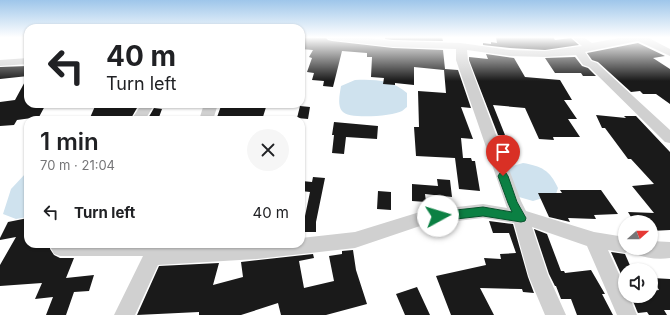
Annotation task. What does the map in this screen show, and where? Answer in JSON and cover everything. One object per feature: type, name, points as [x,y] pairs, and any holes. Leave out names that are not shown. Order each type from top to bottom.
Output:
[{"type":"street","points":[[461,52],[462,60],[493,149],[513,203],[521,218],[539,277],[556,315]]},
{"type":"street","points":[[501,52],[545,54],[563,52]]},
{"type":"street","points":[[585,52],[587,63],[593,65],[670,138]]},
{"type":"street","points":[[0,63],[24,60]]},
{"type":"street","points":[[305,244],[354,240],[423,218],[483,212],[532,220],[594,240],[618,244]]},
{"type":"street","points":[[594,240],[627,315]]},
{"type":"street","points":[[60,248],[156,250],[229,248]]},
{"type":"street","points":[[124,315],[156,250]]},
{"type":"street","points":[[658,251],[670,250]]},
{"type":"water","points":[[355,80],[376,80],[396,85],[407,93],[407,107],[397,113],[381,116],[353,116],[346,114],[340,108],[339,99],[341,86]]},
{"type":"water","points":[[523,163],[540,167],[548,173],[558,188],[556,194],[533,201],[519,197],[507,176],[509,167]]},
{"type":"water","points":[[24,175],[24,218],[16,219],[3,214],[11,189]]},
{"type":"building","points":[[312,52],[342,52],[333,87],[323,86],[324,81],[312,80],[314,73],[307,72],[312,58],[309,57]]},
{"type":"building","points":[[351,52],[443,52],[445,69],[458,70],[471,108],[461,107],[473,139],[461,138],[463,158],[471,158],[472,161],[475,161],[480,191],[459,189],[455,158],[416,156],[414,127],[419,127],[418,91],[446,93],[444,70],[414,67],[414,85],[395,83],[395,85],[383,84],[384,78],[371,77],[372,57],[367,57],[367,53]]},
{"type":"building","points":[[656,52],[665,56],[653,58],[670,69],[670,104],[656,94],[643,94],[640,91],[631,92],[598,62],[592,60],[587,53]]},
{"type":"building","points":[[486,54],[514,58],[525,77],[560,80],[572,100],[564,100],[577,119],[568,119],[580,137],[553,137],[554,140],[539,139],[525,108],[493,105],[505,135],[498,135],[469,60],[469,57],[488,59]]},
{"type":"building","points":[[575,57],[582,66],[588,68],[596,76],[583,76],[581,73],[555,73],[545,58]]},
{"type":"building","points":[[24,66],[24,76],[0,79],[0,67]]},
{"type":"building","points":[[24,83],[24,108],[44,108],[40,116],[24,116],[24,119],[17,120],[14,125],[0,126],[0,102],[15,100]]},
{"type":"building","points":[[310,107],[308,119],[305,119],[305,116],[298,116],[300,108]]},
{"type":"building","points":[[94,108],[137,108],[132,116],[91,116]]},
{"type":"building","points":[[154,108],[162,109],[159,116],[149,116]]},
{"type":"building","points":[[220,108],[266,108],[263,116],[217,116]]},
{"type":"building","points":[[596,115],[626,118],[624,116],[636,116],[670,152],[670,230],[658,231],[658,215],[630,215],[628,212],[654,213],[632,186],[654,184],[631,159],[628,159],[605,128],[602,128]]},
{"type":"building","points":[[334,122],[378,126],[377,139],[346,137],[344,154],[332,153]]},
{"type":"building","points":[[313,177],[325,178],[316,222],[316,232],[305,232],[305,216],[310,192],[305,191],[305,181],[312,182]]},
{"type":"building","points":[[437,179],[450,180],[452,197],[425,194],[426,202],[412,201],[412,184],[438,186]]},
{"type":"building","points":[[560,190],[601,190],[618,214],[594,215],[596,219],[568,218],[570,222],[549,217],[538,193],[562,193]]},
{"type":"building","points":[[378,191],[391,192],[391,210],[377,209]]},
{"type":"building","points":[[24,219],[24,248],[50,248],[54,255],[60,258],[74,258],[66,278],[94,275],[89,291],[74,292],[66,315],[46,315],[53,297],[35,299],[42,283],[0,286],[0,265],[16,237],[0,240],[8,222]]},
{"type":"building","points":[[489,221],[513,224],[534,293],[523,292],[522,289],[480,288],[494,315],[451,315],[436,276],[486,265],[484,258],[501,259],[500,254],[516,253],[509,233],[493,233]]},
{"type":"building","points":[[534,229],[547,234],[561,271],[564,271],[565,273],[591,270],[605,294],[602,294],[613,315],[577,315],[571,299],[561,299],[549,274]]},
{"type":"building","points":[[353,250],[356,270],[367,304],[326,315],[281,315],[278,303],[241,315],[199,315],[199,312],[137,315],[159,266],[219,263],[213,285],[243,277],[241,262],[313,254],[314,258],[299,261],[304,288],[334,281],[329,256],[342,254],[342,251]]},
{"type":"building","points":[[611,252],[618,253],[618,255],[625,255],[629,263],[618,263],[618,268]]},
{"type":"building","points":[[658,278],[670,279],[670,310],[664,310],[667,315],[649,315],[647,312],[638,313],[634,303],[658,303]]},
{"type":"building","points":[[417,287],[430,315],[405,315],[396,294]]},
{"type":"route","points":[[438,216],[483,212],[521,218],[513,203],[503,176]]}]
